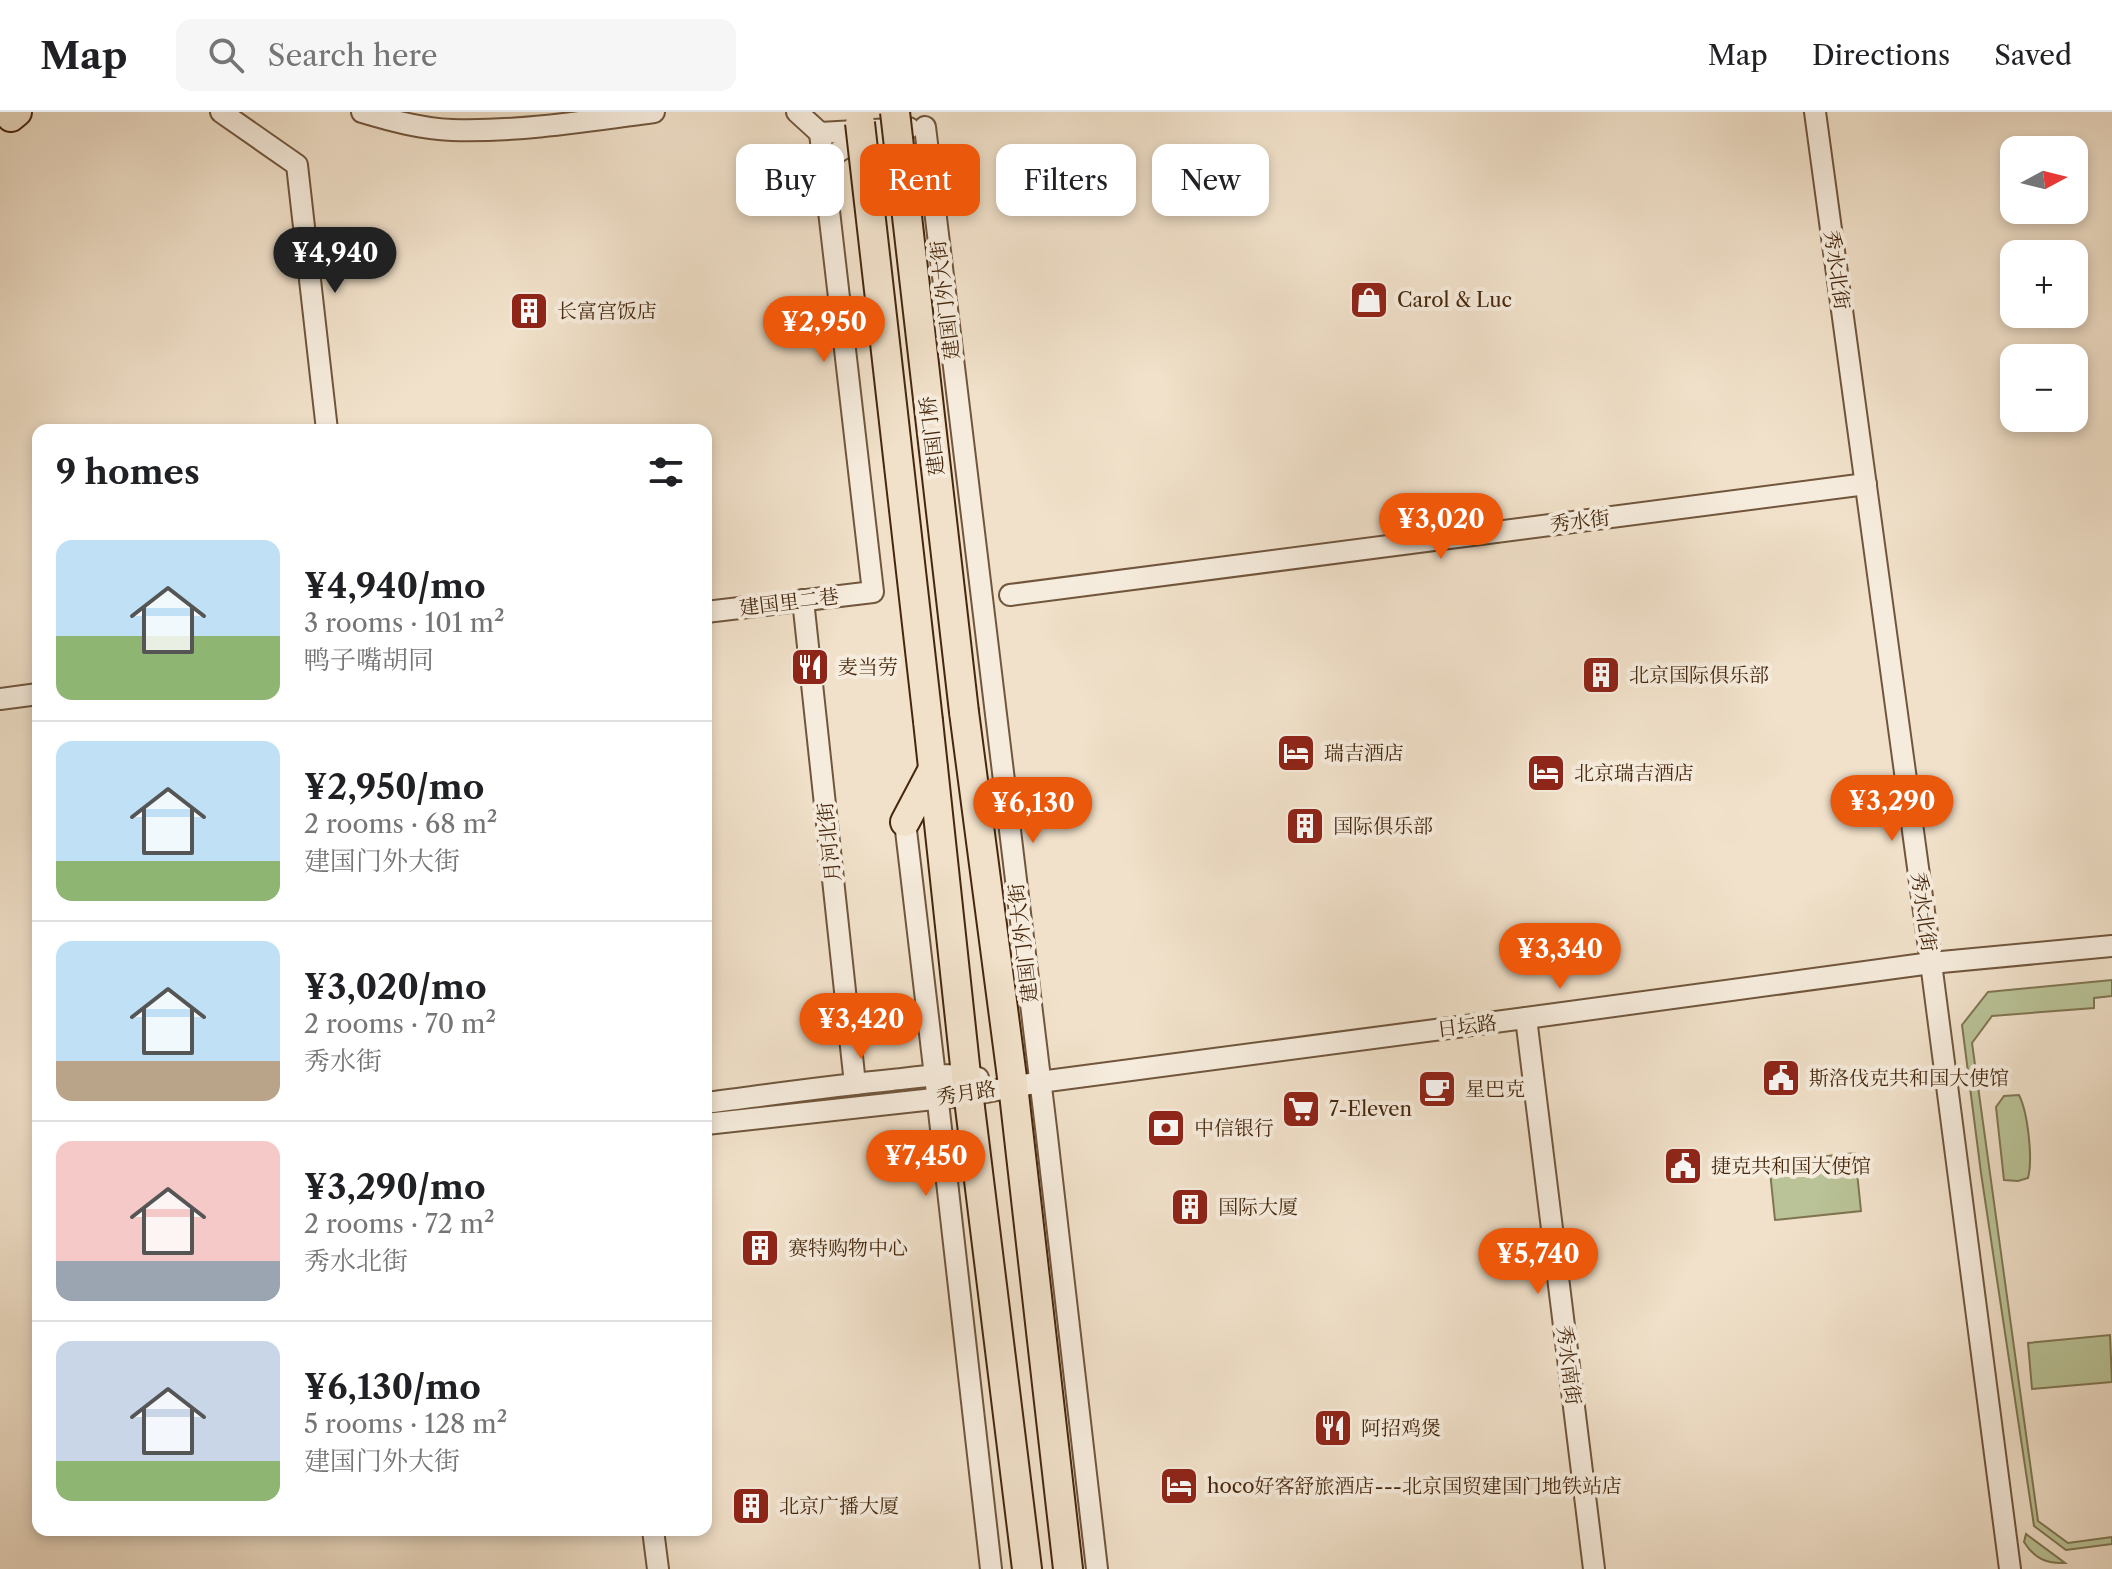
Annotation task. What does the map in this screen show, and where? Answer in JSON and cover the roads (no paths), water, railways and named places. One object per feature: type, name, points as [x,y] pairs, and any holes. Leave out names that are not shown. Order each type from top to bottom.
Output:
[{"type":"highway","name":"建国门桥","points":[[895,112],[964,712]]},
{"type":"highway","name":"建国门桥","points":[[857,116],[933,769]]},
{"type":"highway","name":"建国门外大街","points":[[964,712],[1027,1083],[1068,1569]]},
{"type":"highway","points":[[905,822],[933,769]]},
{"type":"highway","points":[[933,769],[1027,1569]]},
{"type":"street","points":[[221,112],[297,165],[326,424]]},
{"type":"street","points":[[362,112],[401,123],[451,130],[534,128],[654,112]]},
{"type":"street","points":[[797,112],[820,133],[821,144]]},
{"type":"street","name":"秀水北街","points":[[1815,112],[2010,1569]]},
{"type":"street","points":[[820,133],[930,120]]},
{"type":"street","name":"建国门外大街","points":[[928,144],[930,120]]},
{"type":"street","points":[[860,144],[914,144]]},
{"type":"street","name":"建国里二巷","points":[[712,611],[873,592],[828,216]]},
{"type":"street","name":"建国门外大街","points":[[935,216],[1027,1083],[1097,1569]]},
{"type":"street","name":"秀水街","points":[[1010,595],[1866,484]]},
{"type":"street","name":"月河北街","points":[[803,600],[855,1084]]},
{"type":"street","points":[[0,699],[32,695]]},
{"type":"street","points":[[905,822],[991,1569]]},
{"type":"street","name":"日坛路","points":[[1027,1083],[1931,963],[2112,946]]},
{"type":"street","name":"秀水南街","points":[[1526,1018],[1594,1569]]},
{"type":"street","name":"秀月路","points":[[712,1102],[935,1076],[968,1085],[1027,1083]]},
{"type":"street","name":"秀月路","points":[[712,1123],[937,1098],[968,1085]]},
{"type":"street","points":[[654,1536],[658,1569]]},
{"type":"place","name":"Carol & Luc","points":[[1369,300]]},
{"type":"place","name":"长富宫饭店","points":[[529,311]]},
{"type":"place","name":"麦当劳","points":[[810,667]]},
{"type":"place","name":"北京国际俱乐部","points":[[1601,675]]},
{"type":"place","name":"瑞吉酒店","points":[[1296,753]]},
{"type":"place","name":"北京瑞吉酒店","points":[[1546,773]]},
{"type":"place","name":"国际俱乐部","points":[[1305,826]]},
{"type":"place","name":"斯洛伐克共和国大使馆","points":[[1781,1078]]},
{"type":"place","name":"星巴克","points":[[1437,1089]]},
{"type":"place","name":"7-Eleven","points":[[1301,1109]]},
{"type":"place","name":"中信银行","points":[[1166,1128]]},
{"type":"place","name":"捷克共和国大使馆","points":[[1683,1166]]},
{"type":"place","name":"国际大厦","points":[[1190,1207]]},
{"type":"place","name":"赛特购物中心","points":[[760,1248]]},
{"type":"place","name":"阿招鸡煲","points":[[1333,1428]]},
{"type":"place","name":"hoco好客舒旅酒店---北京国贸建国门地铁站店","points":[[1179,1486]]},
{"type":"place","name":"北京广播大厦","points":[[751,1506]]}]
